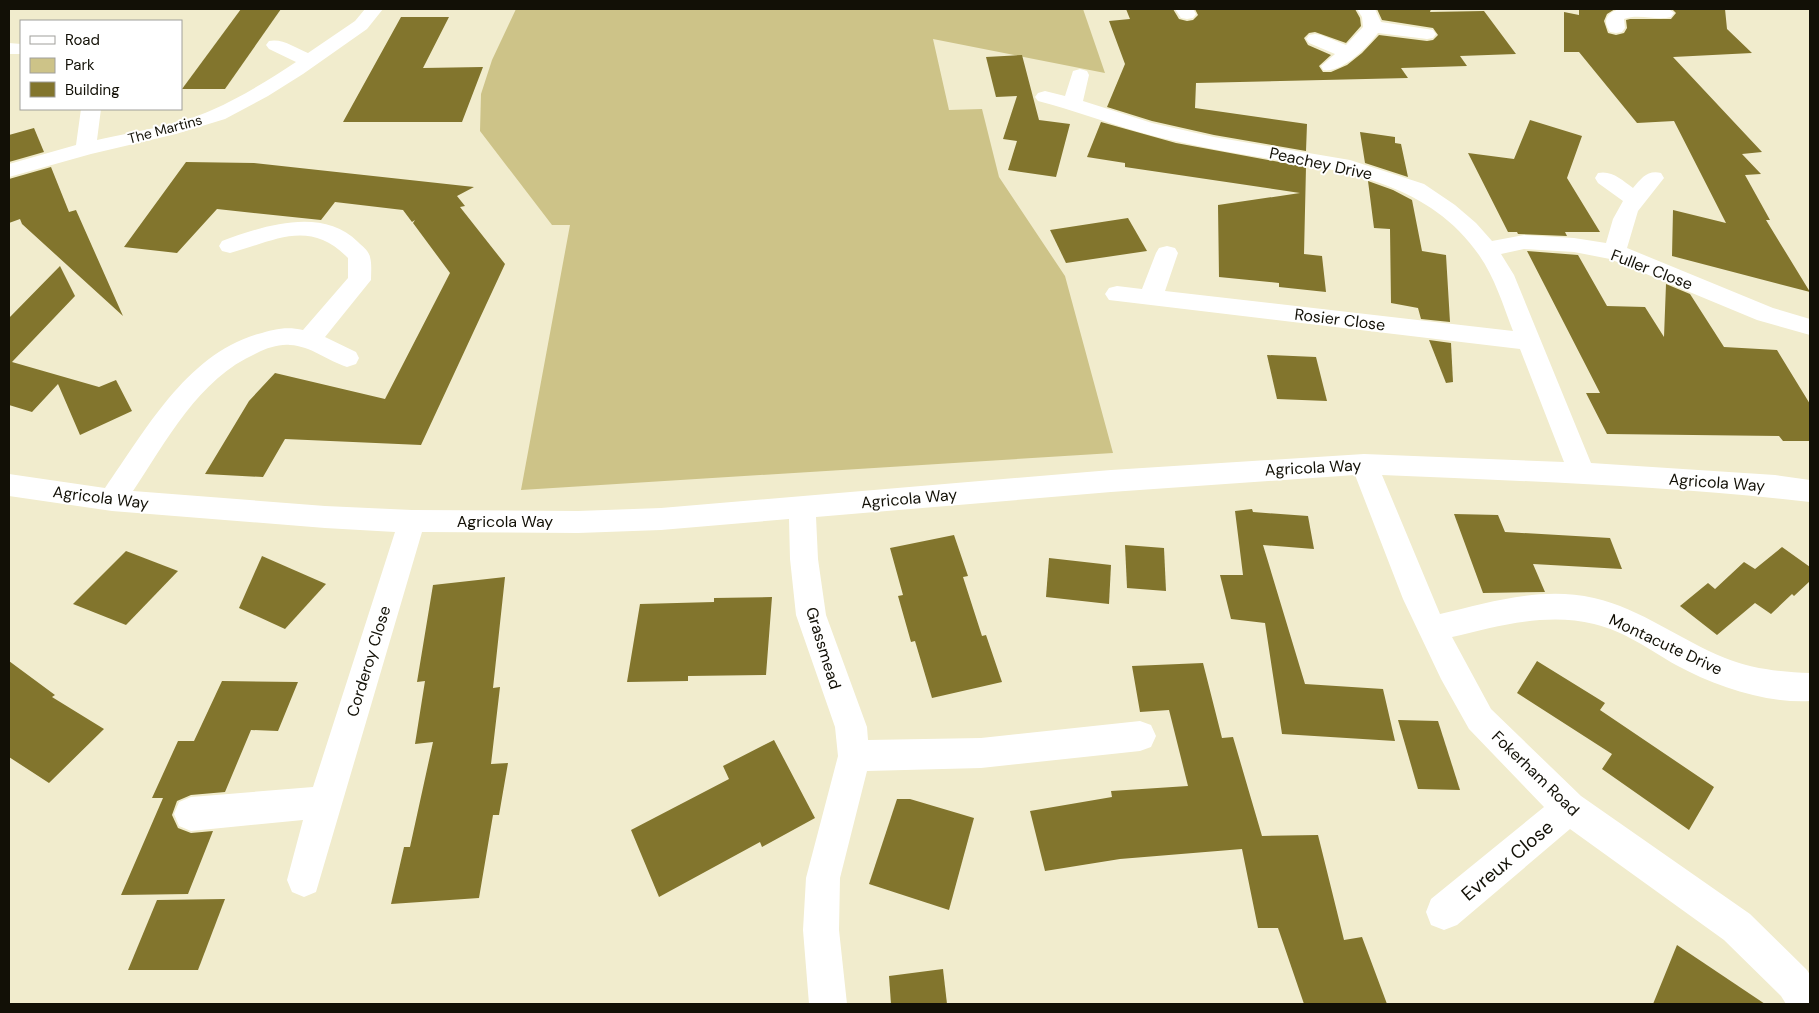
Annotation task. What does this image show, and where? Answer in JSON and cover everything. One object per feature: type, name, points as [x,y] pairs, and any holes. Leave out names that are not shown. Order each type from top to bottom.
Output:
[{"type":"street","name":"The Martins","points":[[9,171],[86,149],[169,130],[218,115],[261,92],[309,61],[361,25],[374,9]]},
{"type":"street","points":[[1330,66],[1369,34],[1373,27],[1370,14],[1366,9]]},
{"type":"street","points":[[1616,28],[1615,16],[1628,10],[1665,13]]},
{"type":"street","points":[[1373,27],[1394,28],[1427,34]]},
{"type":"street","points":[[1315,39],[1347,52]]},
{"type":"street","points":[[275,45],[309,61]]},
{"type":"street","points":[[1073,104],[1080,75]]},
{"type":"street","name":"Peachey Drive","points":[[1045,97],[1147,128],[1214,143],[1350,166],[1417,190],[1447,210],[1487,249],[1502,275],[1582,472]]},
{"type":"street","points":[[86,149],[91,110]]},
{"type":"street","points":[[1605,178],[1634,199]]},
{"type":"street","points":[[1615,252],[1621,222],[1634,199],[1654,178]]},
{"type":"street","points":[[230,246],[264,234],[293,228],[322,231],[342,239],[358,256],[360,280],[309,339]]},
{"type":"street","name":"Fuller Close","points":[[1487,249],[1524,242],[1574,245],[1615,252],[1766,314],[1810,327]]},
{"type":"street","points":[[1151,297],[1167,253]]},
{"type":"street","name":"Rosier Close","points":[[1117,294],[1529,341]]},
{"type":"street","points":[[112,500],[182,398],[199,379],[220,362],[242,349],[264,341],[288,336],[309,339],[347,358]]},
{"type":"street","name":"Agricola Way","points":[[9,485],[112,500],[316,516],[412,521],[578,522],[652,519],[802,508],[1111,481],[1364,464],[1582,472],[1776,486],[1810,491]]},
{"type":"street","name":"Fokerham Road","points":[[1364,464],[1404,567],[1432,629],[1480,719],[1569,808],[1738,927],[1794,983],[1807,1004]]},
{"type":"street","name":"Grassmead","points":[[802,508],[804,559],[811,615],[851,727],[854,756],[823,878],[821,930],[828,1004]]},
{"type":"street","name":"Corderoy Close","points":[[304,880],[325,802],[412,521]]},
{"type":"street","name":"Montacute Drive","points":[[1432,629],[1502,613],[1535,608],[1592,611],[1618,618],[1702,662],[1734,675],[1789,688],[1810,687]]},
{"type":"street","points":[[854,756],[981,752],[1140,736]]},
{"type":"street","points":[[191,814],[325,802]]},
{"type":"street","name":"Evreux Close","points":[[1444,912],[1569,808]]},
{"type":"green space","points":[[516,9],[1083,9],[1105,73],[933,39],[949,110],[982,109],[999,177],[1065,276],[1113,453],[521,490],[570,225],[552,225],[480,131],[481,94],[492,60]]},
{"type":"building","points":[[241,9],[281,9],[225,89],[182,89]]},
{"type":"building","points":[[1126,9],[1173,9],[1179,19],[1187,21],[1193,20],[1198,15],[1195,9],[1355,9],[1360,18],[1361,26],[1346,43],[1315,32],[1309,33],[1304,38],[1308,45],[1331,55],[1319,66],[1323,72],[1331,72],[1347,65],[1362,53],[1379,35],[1427,41],[1433,40],[1438,35],[1433,28],[1382,20],[1377,9],[1431,9],[1430,12],[1484,11],[1516,54],[1460,56],[1467,66],[1401,68],[1408,78],[1196,83],[1195,108],[1307,124],[1306,151],[1214,135],[1152,121],[1107,107],[1125,64],[1109,21],[1130,19]]},
{"type":"building","points":[[1579,9],[1615,9],[1607,14],[1604,21],[1608,33],[1616,35],[1624,33],[1627,28],[1626,20],[1630,19],[1671,19],[1676,13],[1672,9],[1725,9],[1727,29],[1752,53],[1673,57],[1762,152],[1742,154],[1761,174],[1745,175],[1770,220],[1766,220],[1810,292],[1672,256],[1673,210],[1726,223],[1674,121],[1637,123],[1579,52],[1564,52],[1564,12],[1579,15]]},
{"type":"building","points":[[401,17],[449,17],[423,68],[483,67],[462,122],[343,122]]},
{"type":"building","points":[[1022,55],[1039,120],[1070,124],[1056,177],[1008,170],[1017,141],[1003,139],[1017,96],[996,97],[986,57]]},
{"type":"building","points":[[1530,120],[1582,136],[1567,178],[1600,232],[1565,232],[1567,236],[1508,232],[1468,153],[1514,159]]},
{"type":"building","points":[[1101,122],[1176,143],[1306,167],[1304,254],[1322,256],[1326,292],[1279,287],[1279,283],[1219,277],[1218,205],[1300,193],[1125,167],[1125,163],[1087,157]]},
{"type":"building","points":[[34,128],[44,152],[9,162],[9,135]]},
{"type":"building","points":[[1360,132],[1395,137],[1395,143],[1401,144],[1408,177],[1365,163]]},
{"type":"building","points":[[186,162],[254,163],[474,187],[457,196],[465,206],[460,207],[505,264],[421,445],[285,439],[263,477],[205,474],[249,401],[275,373],[385,399],[450,273],[413,223],[415,220],[412,222],[403,210],[335,202],[321,220],[217,209],[177,253],[124,247]]},
{"type":"building","points":[[51,167],[69,212],[76,210],[123,316],[22,224],[20,219],[9,223],[9,179]]},
{"type":"building","points":[[1368,181],[1393,190],[1412,200],[1422,251],[1446,255],[1450,322],[1421,319],[1418,308],[1391,303],[1390,229],[1374,228]]},
{"type":"building","points":[[1128,218],[1147,251],[1066,263],[1050,230]]},
{"type":"building","points":[[1527,251],[1578,255],[1607,306],[1645,307],[1664,337],[1666,284],[1690,294],[1724,347],[1777,350],[1810,404],[1810,441],[1783,441],[1779,436],[1607,434],[1586,393],[1600,393]]},
{"type":"building","points":[[60,266],[75,296],[12,362],[99,387],[116,380],[132,411],[80,435],[58,384],[32,412],[9,405],[9,318]]},
{"type":"building","points":[[1429,340],[1451,343],[1453,382],[1446,383]]},
{"type":"building","points":[[1267,355],[1316,357],[1327,401],[1277,399]]},
{"type":"building","points":[[1252,509],[1253,512],[1308,516],[1314,549],[1263,545],[1305,684],[1383,689],[1395,741],[1282,734],[1265,623],[1231,619],[1220,575],[1243,575],[1235,511]]},
{"type":"building","points":[[1454,514],[1498,515],[1505,532],[1610,538],[1622,569],[1533,564],[1545,592],[1483,593]]},
{"type":"building","points":[[954,535],[968,576],[963,577],[982,636],[986,635],[1002,682],[932,698],[915,641],[911,642],[898,596],[903,595],[890,548]]},
{"type":"building","points":[[1125,545],[1164,548],[1166,591],[1127,588]]},
{"type":"building","points":[[1782,547],[1810,567],[1810,581],[1794,596],[1792,594],[1771,614],[1755,603],[1717,635],[1680,606],[1708,583],[1715,589],[1744,562],[1755,569]]},
{"type":"building","points":[[126,551],[178,571],[126,625],[73,604]]},
{"type":"building","points":[[262,556],[326,584],[285,629],[239,608]]},
{"type":"building","points":[[1049,558],[1111,565],[1109,604],[1046,597]]},
{"type":"building","points":[[505,577],[493,688],[500,687],[491,764],[508,763],[499,815],[493,815],[479,898],[391,904],[404,847],[410,847],[433,742],[415,744],[425,681],[417,682],[433,585]]},
{"type":"building","points":[[772,597],[766,675],[688,676],[688,681],[627,682],[640,604],[714,602],[714,598]]},
{"type":"building","points":[[9,661],[55,695],[52,697],[104,729],[49,783],[9,757]]},
{"type":"building","points":[[1537,661],[1605,703],[1600,710],[1714,787],[1689,830],[1602,769],[1612,754],[1517,693]]},
{"type":"building","points":[[1203,663],[1222,738],[1233,737],[1262,836],[1318,835],[1344,940],[1362,937],[1387,1004],[1304,1004],[1278,928],[1258,928],[1242,849],[1120,859],[1045,871],[1030,811],[1112,797],[1111,791],[1188,786],[1169,710],[1140,712],[1132,666]]},
{"type":"building","points":[[222,681],[298,682],[278,731],[251,730],[225,792],[191,795],[177,801],[172,815],[178,828],[191,833],[213,831],[188,894],[121,895],[163,798],[152,798],[178,741],[194,741]]},
{"type":"building","points":[[1398,720],[1438,721],[1460,790],[1418,789]]},
{"type":"building","points":[[774,740],[815,818],[762,847],[760,842],[659,897],[631,830],[729,779],[723,766]]},
{"type":"building","points":[[897,799],[910,799],[974,818],[949,910],[869,884]]},
{"type":"building","points":[[225,899],[198,970],[128,970],[157,900]]},
{"type":"building","points":[[1677,945],[1765,1004],[1653,1004]]},
{"type":"building","points":[[943,969],[947,1004],[891,1004],[889,976]]}]
